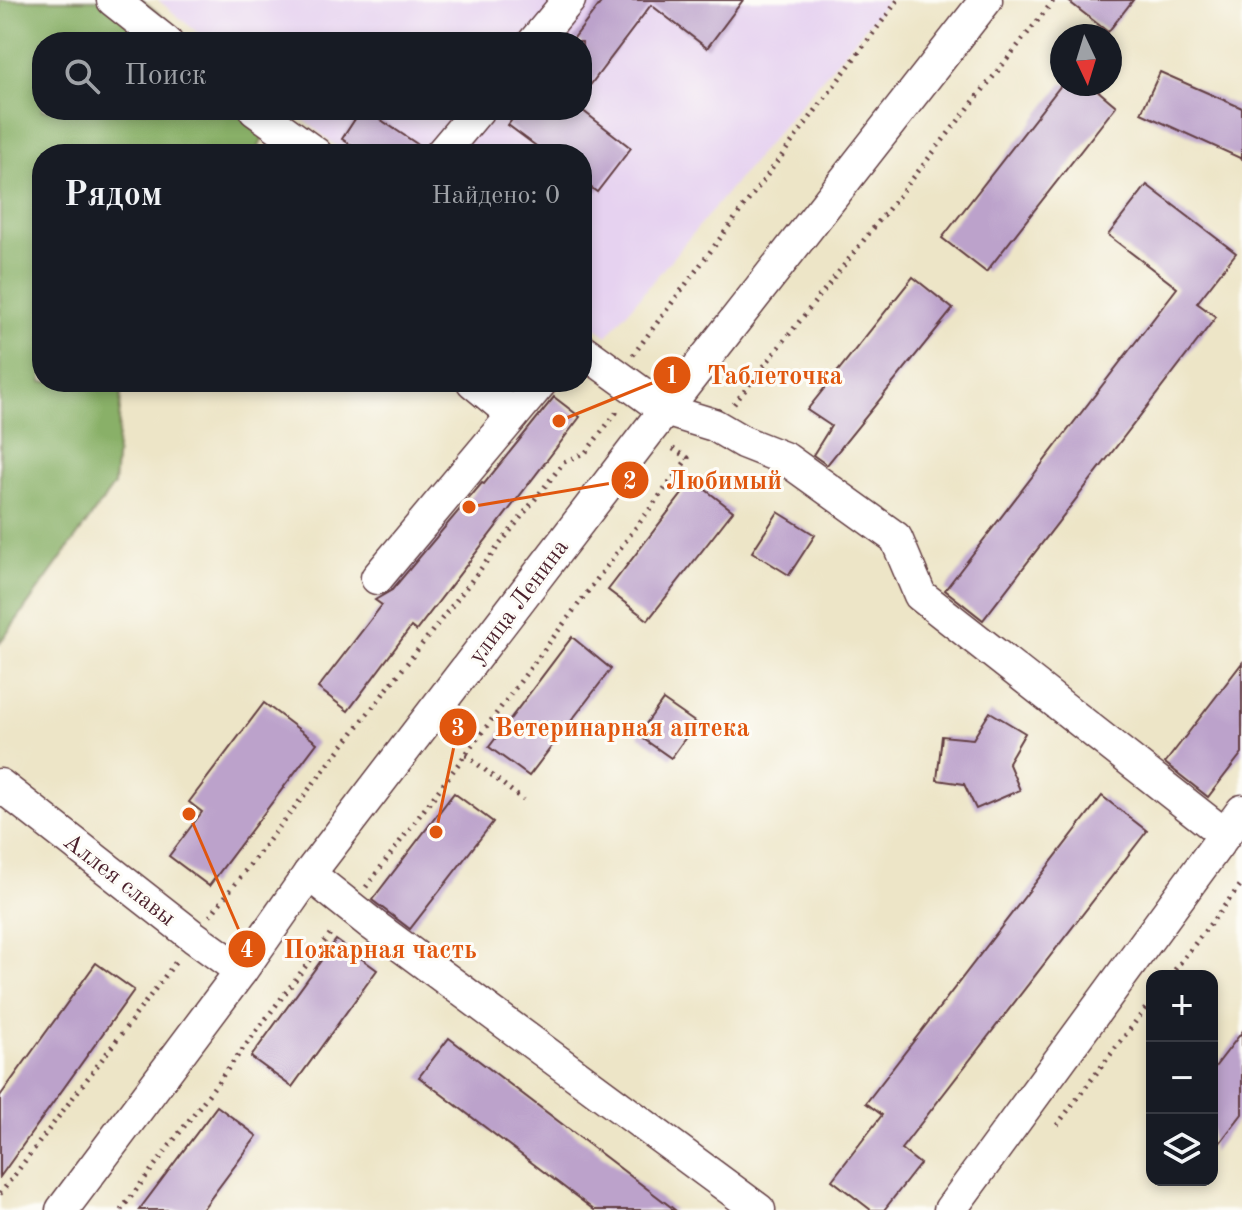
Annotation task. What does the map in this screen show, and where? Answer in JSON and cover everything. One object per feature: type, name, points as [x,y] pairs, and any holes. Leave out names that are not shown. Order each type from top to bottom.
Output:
[{"type":"street","points":[[113,0],[153,32]]},
{"type":"street","points":[[542,32],[569,0]]},
{"type":"street","name":"улица Ленина","points":[[62,1210],[241,971],[309,874],[656,422],[986,0]]},
{"type":"street","points":[[269,120],[302,144]]},
{"type":"street","points":[[449,144],[470,120]]},
{"type":"street","points":[[592,358],[617,377],[656,422],[714,425],[743,442],[786,459],[896,538],[920,595],[1233,822],[950,1210]]},
{"type":"street","points":[[485,392],[513,415]]},
{"type":"street","points":[[377,578],[533,392]]},
{"type":"street","name":"Аллея славы","points":[[0,785],[241,971]]},
{"type":"street","points":[[309,874],[759,1210]]},
{"type":"path","points":[[0,1194],[194,937],[564,462],[586,452],[616,413],[617,377],[898,0]]},
{"type":"path","points":[[714,425],[734,405],[1054,0]]},
{"type":"path","points":[[121,1210],[688,458],[656,422],[616,413]]},
{"type":"path","points":[[466,755],[523,800]]},
{"type":"path","points":[[1175,970],[1242,883]]},
{"type":"path","points":[[1057,1125],[1146,1008]]},
{"type":"shaded area","points":[[158,0],[888,0],[607,336],[592,325],[592,144],[334,144],[304,120],[592,120],[592,32],[197,32]]},
{"type":"green space","points":[[0,0],[142,0],[182,32],[32,32],[32,120],[271,120],[260,144],[32,144],[32,392],[121,392],[114,485],[0,643]]},
{"type":"building","points":[[603,0],[743,0],[707,48],[651,5],[592,83],[592,32],[579,32]]},
{"type":"building","points":[[1067,0],[1133,0],[1114,24],[1098,24]]},
{"type":"building","points":[[1160,72],[1242,108],[1242,159],[1141,113]]},
{"type":"building","points":[[1053,96],[1104,96],[1116,106],[986,272],[942,238]]},
{"type":"building","points":[[592,118],[631,148],[597,192],[592,188],[592,144],[534,144],[508,125],[512,120]]},
{"type":"building","points":[[354,120],[381,120],[417,144],[350,144],[342,139]]},
{"type":"building","points":[[1147,185],[1236,253],[1197,303],[1216,317],[983,620],[945,590],[1177,288],[1108,235]]},
{"type":"building","points":[[913,277],[953,309],[827,465],[813,455],[831,426],[807,410]]},
{"type":"building","points":[[554,397],[580,417],[416,631],[411,627],[348,711],[318,688],[382,605],[375,600],[392,590]]},
{"type":"building","points":[[693,480],[733,511],[648,620],[608,590]]},
{"type":"building","points":[[778,512],[815,535],[789,575],[752,552]]},
{"type":"building","points":[[572,637],[611,669],[529,776],[489,747]]},
{"type":"building","points":[[1242,663],[1242,753],[1208,797],[1165,763]]},
{"type":"building","points":[[663,700],[696,723],[671,758],[638,735]]},
{"type":"building","points":[[264,703],[317,743],[209,886],[169,856],[202,812],[189,802]]},
{"type":"building","points":[[990,712],[1025,733],[1008,762],[1020,790],[976,809],[964,784],[937,780],[942,736],[973,739]]},
{"type":"building","points":[[454,793],[493,822],[410,929],[372,900]]},
{"type":"building","points":[[1102,796],[1147,831],[901,1149],[920,1164],[884,1210],[871,1210],[832,1180],[882,1115],[866,1103]]},
{"type":"building","points":[[336,940],[377,970],[292,1087],[251,1057]]},
{"type":"building","points":[[96,963],[134,990],[0,1177],[0,1096]]},
{"type":"building","points":[[1242,1032],[1242,1114],[1218,1145],[1218,1114],[1218,1063]]},
{"type":"building","points":[[449,1038],[675,1210],[594,1210],[419,1077]]},
{"type":"building","points":[[217,1106],[257,1136],[202,1210],[139,1210]]},
{"type":"place","name":"Таблеточка","points":[[559,421]]},
{"type":"place","name":"Любимый","points":[[469,507]]},
{"type":"place","name":"Пожарная часть","points":[[189,814]]},
{"type":"place","name":"Ветеринарная аптека","points":[[436,832]]}]
